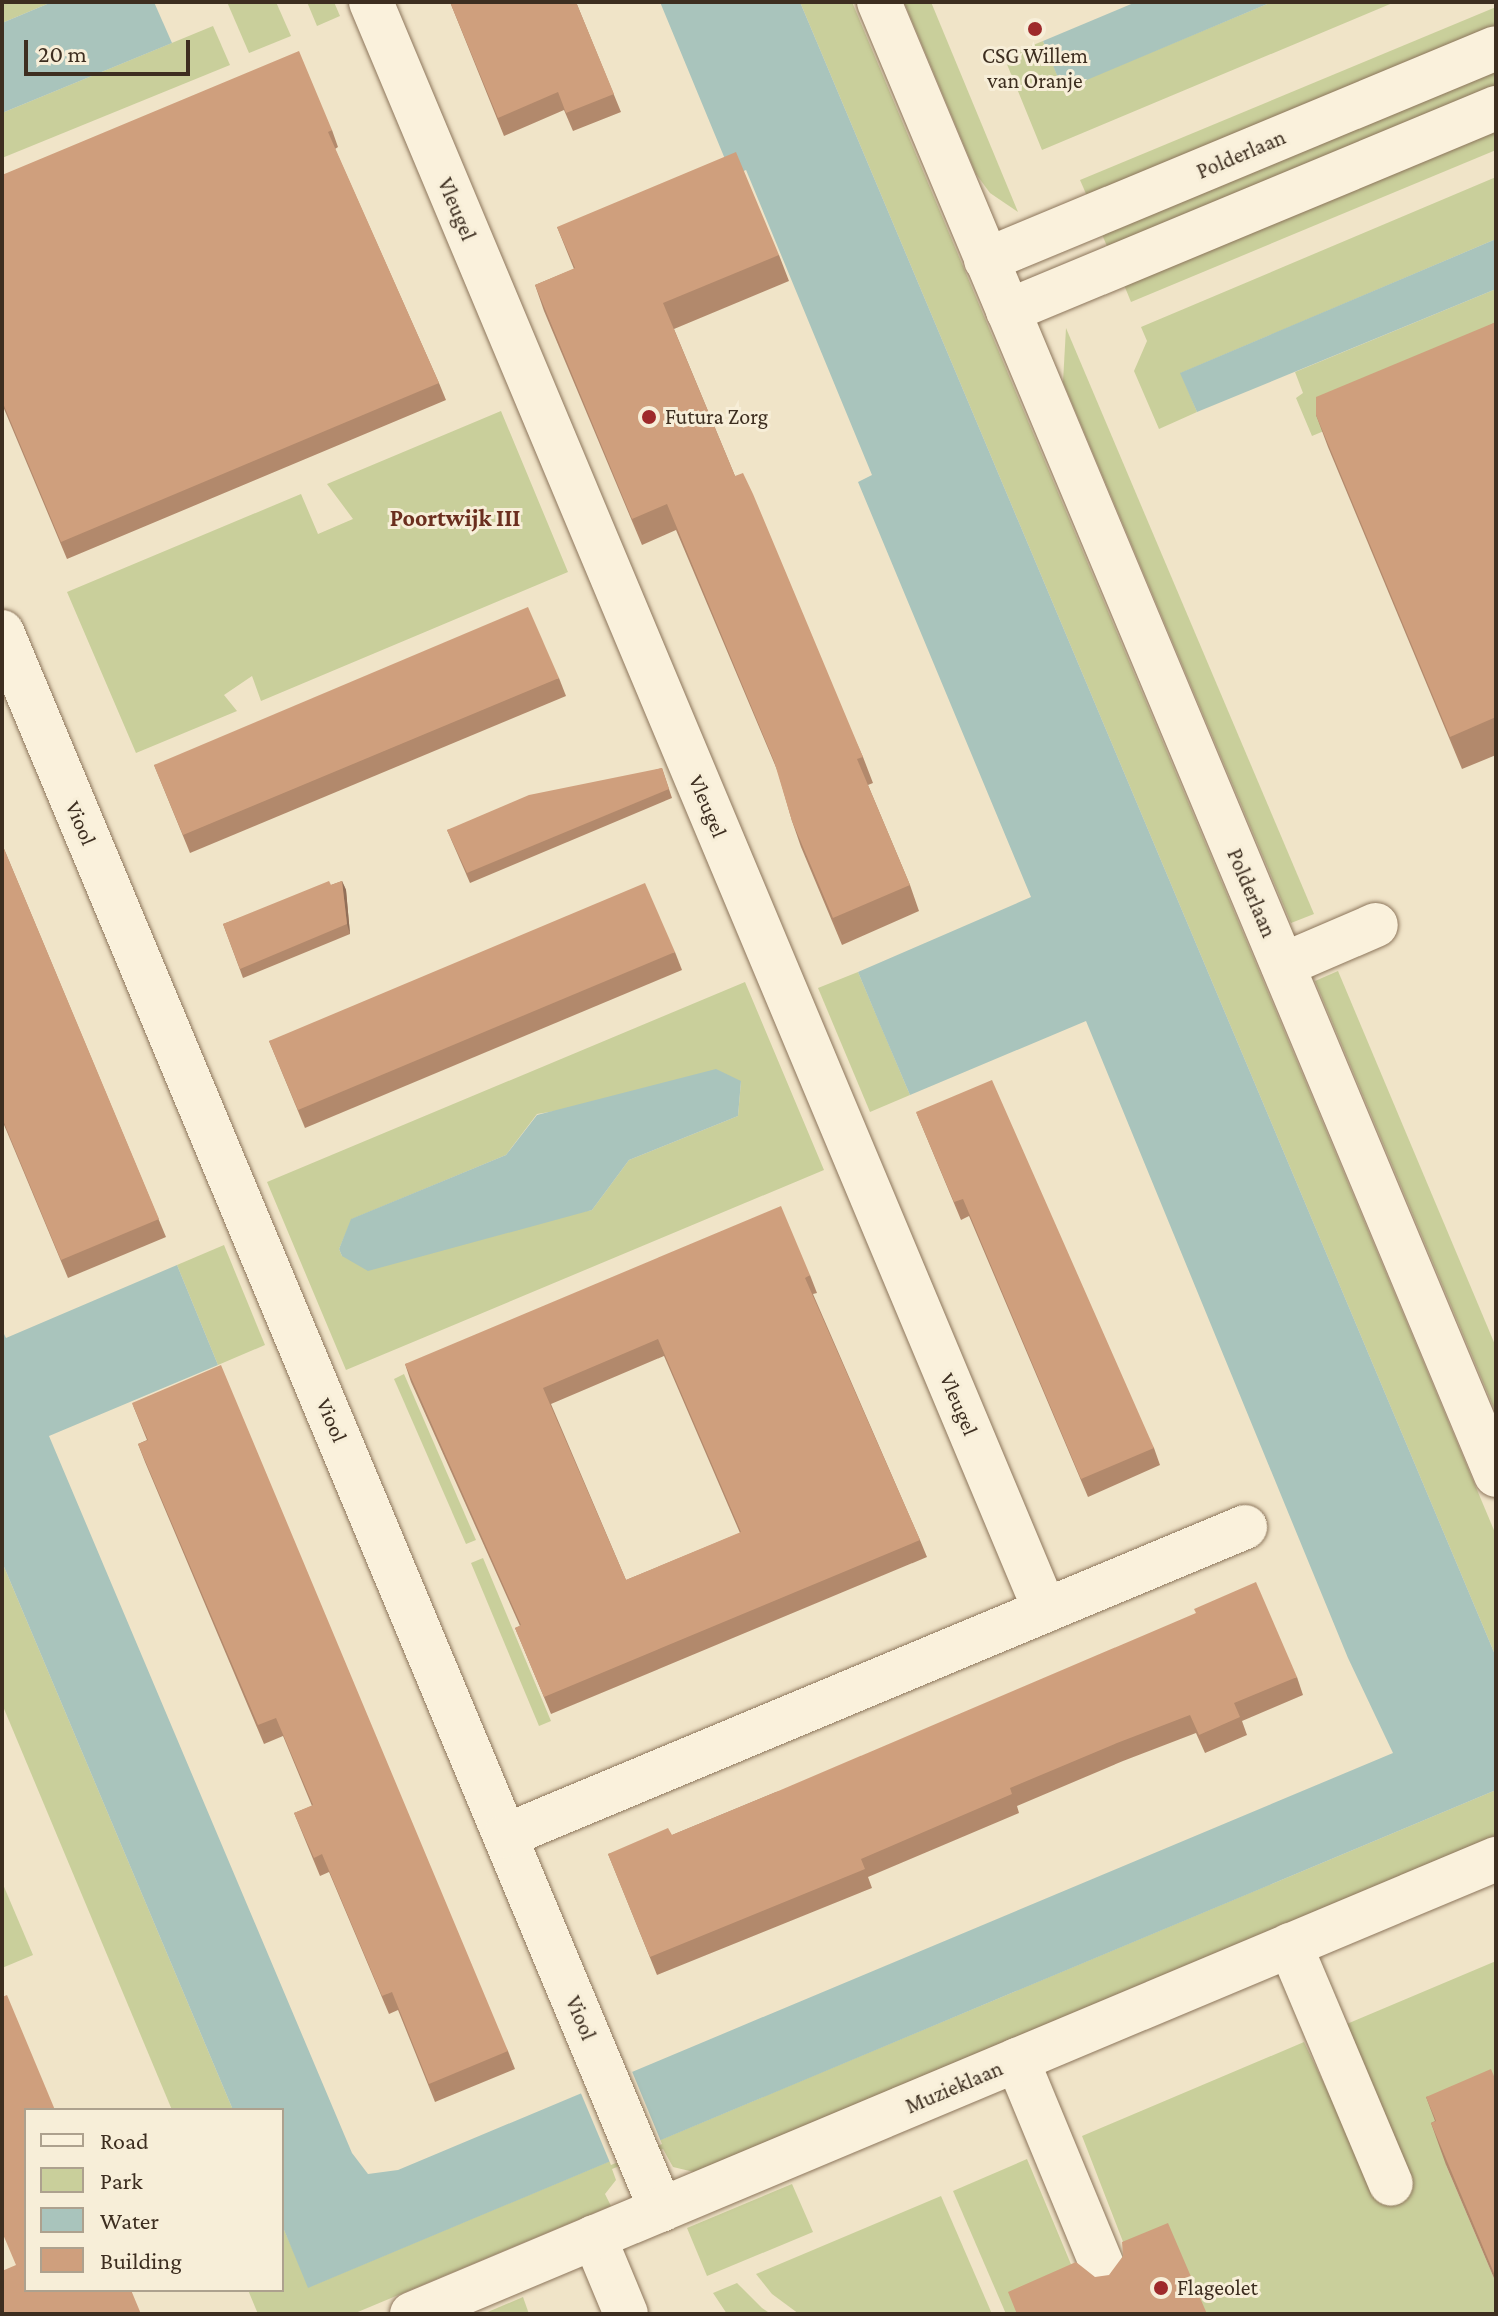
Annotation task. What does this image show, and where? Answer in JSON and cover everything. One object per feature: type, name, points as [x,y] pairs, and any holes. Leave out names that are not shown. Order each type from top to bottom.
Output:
[{"type":"street","name":"Vleugel","points":[[371,2],[1045,1610]]},
{"type":"street","name":"Polderlaan","points":[[879,2],[1496,1475]]},
{"type":"street","name":"Polderlaan","points":[[986,260],[1496,48]]},
{"type":"street","points":[[1008,311],[1496,108]]},
{"type":"street","name":"Viool","points":[[2,632],[661,2210]]},
{"type":"street","points":[[1283,965],[1376,925]]},
{"type":"street","points":[[505,1836],[1245,1527]]},
{"type":"street","name":"Muzieklaan","points":[[412,2314],[1496,1859]]},
{"type":"street","points":[[1290,1945],[1391,2184]]},
{"type":"street","points":[[1017,2060],[1114,2294]]},
{"type":"street","points":[[594,2237],[626,2314]]},
{"type":"green space","points":[[2,2],[52,2],[2,23]]},
{"type":"green space","points":[[227,2],[276,2],[291,36],[249,53]]},
{"type":"green space","points":[[307,2],[334,2],[340,16],[317,26]]},
{"type":"green space","points":[[800,2],[852,2],[1496,1535],[1496,1657]]},
{"type":"green space","points":[[904,2],[931,2],[1018,212],[990,193],[976,174]]},
{"type":"green space","points":[[1272,2],[1395,2],[1042,150],[1004,57],[1043,41],[1063,89]]},
{"type":"green space","points":[[1496,7],[1496,33],[1090,203],[1080,180]]},
{"type":"green space","points":[[213,26],[230,65],[2,158],[2,113]]},
{"type":"green space","points":[[1496,65],[1496,92],[1110,253],[1100,230]]},
{"type":"green space","points":[[1496,125],[1496,150],[1131,302],[1122,280]]},
{"type":"green space","points":[[1496,177],[1496,239],[1181,373],[1197,412],[1159,429],[1134,371],[1147,341],[1141,327]]},
{"type":"green space","points":[[1496,289],[1496,359],[1312,436],[1296,398],[1303,393],[1295,372]]},
{"type":"green space","points":[[1066,328],[1314,914],[1291,923],[1063,382]]},
{"type":"green space","points":[[501,411],[568,572],[261,701],[252,676],[224,695],[237,711],[136,753],[67,592],[301,494],[318,534],[353,519],[327,484]]},
{"type":"green space","points":[[1338,971],[1496,1347],[1496,1413],[1315,981]]},
{"type":"green space","points":[[858,972],[910,1095],[870,1112],[818,988]]},
{"type":"green space","points":[[745,982],[824,1170],[346,1370],[267,1182]],"holes":[[[741,1081],[738,1116],[629,1160],[592,1210],[342,1256],[339,1249],[352,1219],[506,1155],[537,1114]]]},
{"type":"green space","points":[[224,1245],[265,1345],[218,1365],[177,1265]]},
{"type":"green space","points":[[404,1374],[476,1540],[466,1544],[394,1379]]},
{"type":"green space","points":[[483,1558],[551,1721],[539,1726],[471,1563]]},
{"type":"green space","points":[[2,1562],[232,2108],[171,2108],[2,1704]]},
{"type":"green space","points":[[1496,1790],[1496,1835],[694,2172],[673,2167],[663,2149],[612,2169],[616,2180],[605,2194],[611,2206],[353,2314],[258,2314],[249,2292],[284,2292],[284,2230],[309,2287]]},
{"type":"green space","points":[[2,1882],[33,1955],[2,1968]]},
{"type":"green space","points":[[1496,1961],[1496,2116],[1446,2165],[1496,2283],[1496,2314],[1196,2314],[1139,2283],[1082,2136],[1304,2042],[1340,2117],[1342,2026]]},
{"type":"green space","points":[[1027,2159],[1088,2305],[1067,2314],[1006,2314],[953,2191]]},
{"type":"green space","points":[[792,2184],[813,2232],[707,2276],[687,2228]]},
{"type":"green space","points":[[941,2196],[992,2314],[799,2314],[772,2294],[756,2274]]},
{"type":"green space","points":[[737,2283],[771,2314],[727,2314],[713,2293]]},
{"type":"green space","points":[[523,2297],[529,2314],[483,2314]]},
{"type":"water","points":[[52,2],[154,2],[172,43],[2,113],[2,23]]},
{"type":"water","points":[[660,2],[800,2],[1496,1657],[1496,1790],[308,2288],[284,2230],[284,2108],[232,2108],[2,1562],[2,1330],[6,1338],[177,1265],[218,1365],[49,1436],[352,2153],[368,2174],[398,2170],[1393,1753],[1348,1658],[1086,1021],[910,1095],[881,1027],[858,972],[1031,897],[858,482],[872,475],[746,170],[732,176]]},
{"type":"water","points":[[1136,2],[1272,2],[1063,90],[1043,41]]},
{"type":"water","points":[[1496,239],[1496,289],[1197,412],[1180,373]]},
{"type":"water","points":[[716,1069],[741,1081],[738,1116],[629,1160],[592,1210],[368,1271],[342,1256],[339,1249],[351,1219],[506,1155],[537,1115]]},
{"type":"pier","points":[[631,2069],[662,2144],[611,2165],[580,2091]]},
{"type":"building","points":[[450,2],[576,2],[614,94],[566,113],[558,92],[498,118]]},
{"type":"building","points":[[299,51],[332,130],[328,132],[439,383],[61,542],[2,401],[2,175]]},
{"type":"building","points":[[736,152],[779,255],[663,303],[735,476],[743,473],[753,494],[863,757],[857,759],[910,885],[833,918],[792,821],[774,761],[667,504],[632,519],[535,285],[575,268],[557,227]]},
{"type":"building","points":[[1496,322],[1496,717],[1450,737],[1316,415],[1316,397]]},
{"type":"building","points":[[528,607],[559,678],[183,835],[154,765]]},
{"type":"building","points":[[662,768],[669,789],[467,873],[447,830],[529,795]]},
{"type":"building","points":[[2,844],[159,1219],[61,1260],[2,1118]]},
{"type":"building","points":[[329,881],[331,885],[342,881],[347,924],[240,969],[223,924]]},
{"type":"building","points":[[645,883],[675,952],[298,1110],[269,1041]]},
{"type":"building","points":[[992,1080],[1154,1448],[1081,1479],[963,1199],[954,1202],[916,1112]]},
{"type":"building","points":[[781,1206],[810,1275],[805,1278],[920,1540],[544,1697],[515,1628],[521,1625],[405,1364]],"holes":[[[658,1339],[741,1532],[626,1580],[543,1388]]]},
{"type":"building","points":[[221,1365],[508,2051],[429,2084],[392,1992],[382,1996],[322,1854],[314,1858],[294,1813],[313,1805],[276,1718],[258,1725],[138,1444],[148,1440],[132,1403]]},
{"type":"building","points":[[1256,1582],[1297,1677],[1234,1703],[1240,1717],[1199,1735],[1190,1715],[1117,1743],[1010,1788],[1012,1794],[861,1859],[865,1869],[650,1957],[608,1854],[668,1828],[672,1835],[776,1792],[1196,1613],[1194,1609]]},
{"type":"building","points":[[7,1995],[54,2108],[24,2108],[24,2292],[132,2292],[141,2314],[2,2314],[2,2271],[16,2265],[2,2232],[2,1997]]},
{"type":"building","points":[[1491,2069],[1496,2081],[1496,2278],[1431,2123],[1436,2121],[1426,2097]]},
{"type":"building","points":[[1168,2223],[1207,2314],[1017,2314],[1008,2292],[1076,2262],[1095,2277],[1109,2275],[1123,2256],[1122,2242]]},
{"type":"place","name":"CSG Willem van Oranje","points":[[1035,29]]},
{"type":"place","name":"Futura Zorg","points":[[649,417]]},
{"type":"place","name":"Flageolet","points":[[1161,2288]]},
{"type":"district","name":"Poortwijk III","points":[[455,518]]}]
